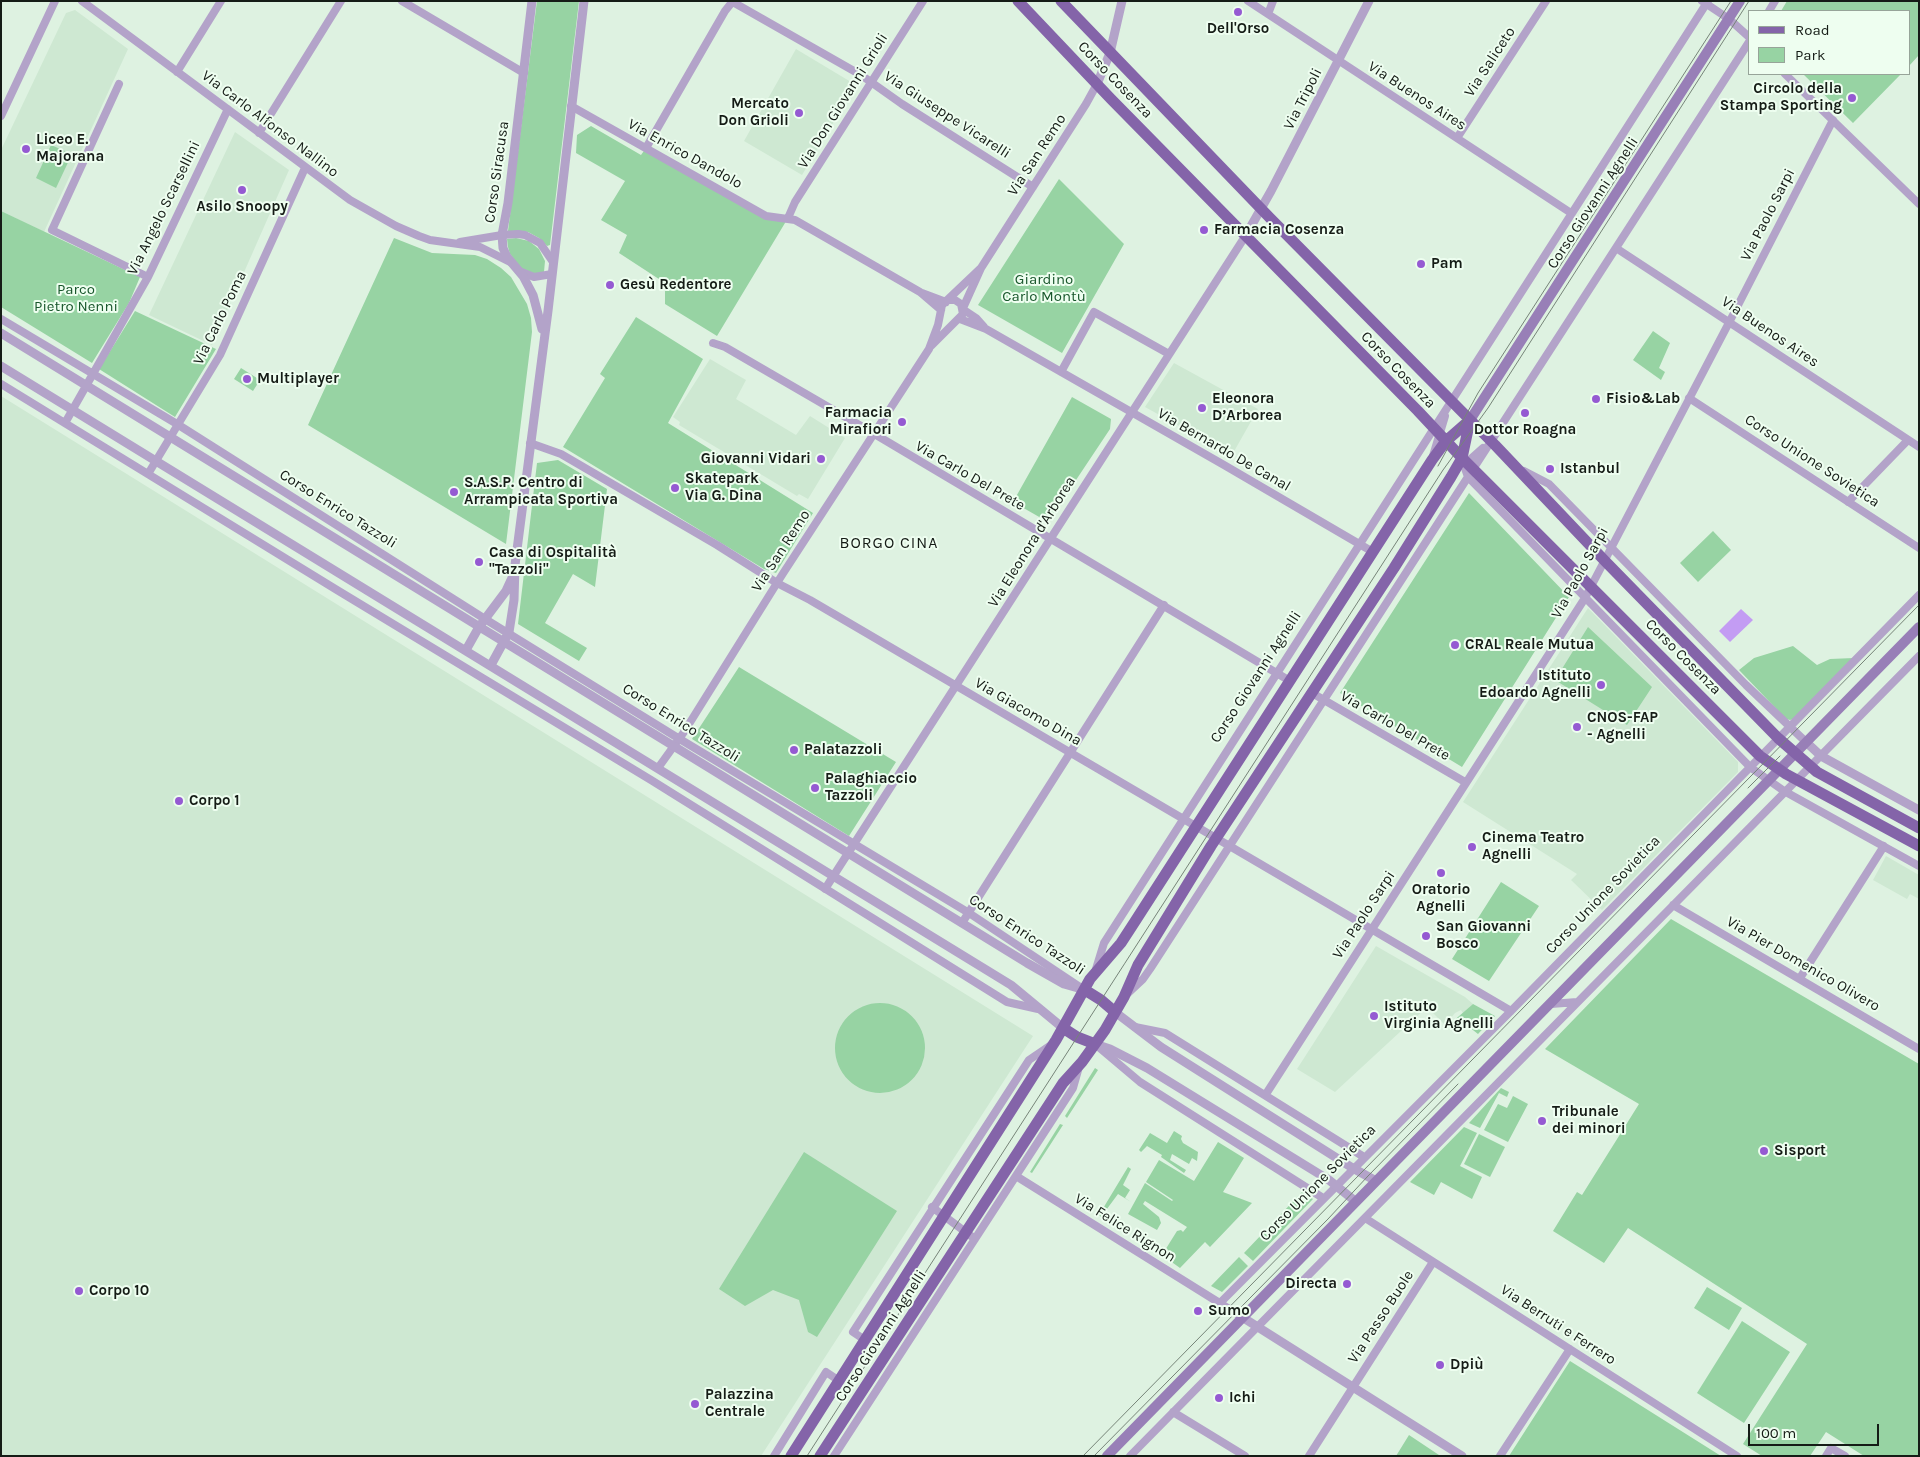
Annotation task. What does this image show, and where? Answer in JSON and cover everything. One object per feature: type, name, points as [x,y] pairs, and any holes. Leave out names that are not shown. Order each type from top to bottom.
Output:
[{"type":"main road","name":"Corso Cosenza","points":[[1018,1],[1439,434],[1467,466],[1591,586],[1760,756],[1779,770],[1919,846]]},
{"type":"main road","name":"Corso Cosenza","points":[[1061,1],[1261,209],[1491,440],[1604,560],[1794,754],[1810,766],[1919,828]]},
{"type":"main road","name":"Corso Giovanni Agnelli","points":[[820,1456],[970,1236],[1063,1083],[1095,1044],[1124,997],[1138,965],[1217,838],[1452,477],[1467,466],[1470,420],[1740,1]]},
{"type":"main road","name":"Corso Giovanni Agnelli","points":[[791,1456],[945,1216],[1063,1028],[1094,974],[1121,943],[1432,460],[1439,434],[1470,420]]},
{"type":"main road","points":[[1107,1456],[1919,627]]},
{"type":"main road","points":[[1085,990],[1115,1012]]},
{"type":"main road","points":[[1063,1028],[1077,1037],[1095,1044]]},
{"type":"street","points":[[1,116],[55,1]]},
{"type":"street","name":"Via Carlo Alfonso Nallino","points":[[82,1],[350,200],[396,226],[430,240],[480,248],[511,263]]},
{"type":"street","points":[[177,72],[222,1]]},
{"type":"street","points":[[259,133],[341,1]]},
{"type":"street","points":[[402,1],[524,73]]},
{"type":"street","name":"Corso Siracusa","points":[[532,1],[508,203],[502,235],[503,248],[511,263],[519,271],[534,294],[543,336]]},
{"type":"street","name":"Corso Siracusa","points":[[483,678],[509,632],[514,600],[514,576],[584,1]]},
{"type":"street","points":[[646,148],[732,1]]},
{"type":"street","name":"Via Giuseppe Vicarelli","points":[[732,1],[871,82],[1033,186]]},
{"type":"street","name":"Via Don Giovanni Grioli","points":[[788,218],[795,202],[924,1]]},
{"type":"street","name":"Via San Remo","points":[[963,309],[981,268],[1097,84],[1110,53],[1122,1]]},
{"type":"street","name":"Via Buenos Aires","points":[[1248,1],[1571,214]]},
{"type":"street","points":[[1268,14],[1273,1]]},
{"type":"street","name":"Via Tripoli","points":[[1261,209],[1369,1]]},
{"type":"street","name":"Via Saliceto","points":[[1457,138],[1546,1]]},
{"type":"street","points":[[1705,2],[1729,19],[1748,37]]},
{"type":"street","name":"Corso Giovanni Agnelli","points":[[1094,974],[1104,943],[1359,544],[1439,434],[1451,400],[1705,2]]},
{"type":"street","name":"Corso Giovanni Agnelli","points":[[1124,997],[1143,979],[1404,575],[1467,466],[1491,440],[1748,44]]},
{"type":"street","points":[[1786,75],[1919,204]]},
{"type":"street","points":[[120,84],[52,230],[148,277]]},
{"type":"street","name":"Via Enrico Dandolo","points":[[571,106],[766,216],[788,218]]},
{"type":"street","name":"Via Angelo Scarsellini","points":[[65,423],[148,277],[228,109]]},
{"type":"street","name":"Via Paolo Sarpi","points":[[1266,1094],[1591,586],[1833,120]]},
{"type":"street","name":"Via Carlo Poma","points":[[148,474],[220,355],[305,168]]},
{"type":"street","name":"Via Eleonora d'Arborea","points":[[825,889],[1261,209]]},
{"type":"street","points":[[788,218],[795,220],[920,292],[947,301],[958,301],[963,309],[959,320],[948,322],[941,312],[920,292]]},
{"type":"street","name":"Via Carlo Alfonso Nallino","points":[[454,243],[518,234],[533,238],[540,243],[553,262]]},
{"type":"street","name":"Via Buenos Aires","points":[[1616,248],[1730,321],[1919,447]]},
{"type":"street","name":"Via San Remo","points":[[947,301],[981,268]]},
{"type":"street","points":[[519,271],[534,277],[552,274]]},
{"type":"street","points":[[941,312],[947,301]]},
{"type":"street","name":"Via Bernardo De Canal","points":[[963,309],[976,318],[986,329]]},
{"type":"street","name":"Via San Remo","points":[[929,349],[941,312]]},
{"type":"street","points":[[1061,372],[1094,312],[1169,354]]},
{"type":"street","name":"Corso Enrico Tazzoli","points":[[1,319],[177,424],[485,619],[509,632],[848,853],[1064,984],[1085,990]]},
{"type":"street","name":"Via San Remo","points":[[658,768],[684,732],[777,583],[929,349],[959,320]]},
{"type":"street","name":"Via Bernardo De Canal","points":[[959,320],[986,329],[1373,552]]},
{"type":"street","name":"Corso Enrico Tazzoli","points":[[1,333],[504,642],[854,844],[968,913],[1085,990]]},
{"type":"street","name":"Via Carlo Del Prete","points":[[713,343],[725,347],[874,434],[1290,681]]},
{"type":"street","points":[[1,366],[1011,985],[1063,1028]]},
{"type":"street","points":[[1,384],[483,678],[1007,1002],[1038,1009]]},
{"type":"street","name":"Corso Unione Sovietica","points":[[1689,398],[1919,548]]},
{"type":"street","points":[[1848,502],[1908,440]]},
{"type":"street","name":"Via Giacomo Dina","points":[[530,442],[561,454],[709,540],[777,583],[794,591],[1511,1011]]},
{"type":"street","name":"Corso Cosenza","points":[[1467,466],[1584,598],[1750,767],[1784,790],[1919,866]]},
{"type":"street","name":"Corso Cosenza","points":[[1517,468],[1549,484],[1780,719],[1806,742]]},
{"type":"street","points":[[1394,568],[1404,575]]},
{"type":"street","name":"Corso Siracusa","points":[[466,650],[479,627],[506,591],[514,576]]},
{"type":"street","name":"Corso Unione Sovietica","points":[[1220,1304],[1323,1198],[1511,1011],[1919,595]]},
{"type":"street","points":[[962,923],[1164,605]]},
{"type":"street","points":[[1130,1456],[1784,790],[1915,664],[1919,656]]},
{"type":"street","name":"Via Carlo Del Prete","points":[[1312,693],[1465,782]]},
{"type":"street","points":[[1806,742],[1821,756],[1919,810]]},
{"type":"street","points":[[1800,978],[1884,846]]},
{"type":"street","name":"Via Pier Domenico Olivero","points":[[1673,904],[1919,1048]]},
{"type":"street","points":[[1551,1004],[1577,1002]]},
{"type":"street","points":[[1115,1012],[1161,1046],[1376,1181],[1389,1193]]},
{"type":"street","points":[[1134,1027],[1165,1033],[1266,1094],[1364,1157]]},
{"type":"street","name":"Corso Giovanni Agnelli","points":[[865,1340],[852,1332],[1029,1060],[1054,1042]]},
{"type":"street","points":[[1095,1044],[1110,1049],[1146,1068],[1336,1185],[1355,1201]]},
{"type":"street","points":[[1095,1044],[1140,1082],[1323,1198]]},
{"type":"street","name":"Corso Giovanni Agnelli","points":[[834,1456],[970,1236],[1016,1176],[1073,1088],[1080,1064]]},
{"type":"street","name":"Via Felice Rignon","points":[[1016,1176],[1220,1304]]},
{"type":"street","points":[[932,1208],[970,1236]]},
{"type":"street","name":"Via Berruti e Ferrero","points":[[1364,1218],[1738,1456]]},
{"type":"street","name":"Via Passo Buole","points":[[1353,1387],[1433,1262]]},
{"type":"street","points":[[1220,1304],[1242,1317]]},
{"type":"street","name":"Via Passo Buole","points":[[1242,1317],[1462,1456]]},
{"type":"street","points":[[1500,1456],[1570,1349]]},
{"type":"street","name":"Corso Giovanni Agnelli","points":[[774,1456],[826,1372],[838,1380]]},
{"type":"street","points":[[1309,1456],[1353,1387]]},
{"type":"street","points":[[1173,1412],[1245,1456]]},
{"type":"street","points":[[1826,1456],[1831,1448],[1845,1456]]},
{"type":"shaded area","points":[[75,10],[128,49],[44,232],[1,211],[1,150],[66,13]]},
{"type":"shaded area","name":"Mercato Don Grioli","points":[[796,49],[856,85],[802,175],[744,141]]},
{"type":"shaded area","points":[[235,132],[289,170],[212,345],[149,315]]},
{"type":"shaded area","points":[[710,359],[746,380],[736,399],[796,435],[810,416],[845,438],[808,499],[799,494],[797,496],[679,425],[680,422],[673,417]]},
{"type":"shaded area","name":"Eleonora D’Arborea","points":[[1174,363],[1258,409],[1232,455],[1145,407]]},
{"type":"shaded area","points":[[1,396],[1033,1036],[761,1456],[1,1456]]},
{"type":"shaded area","name":"Istituto Edoardo Agnelli","points":[[1588,608],[1738,762],[1738,772],[1602,910],[1571,880],[1577,874],[1463,802]]},
{"type":"shaded area","points":[[1741,609],[1753,620],[1730,642],[1719,631]]},
{"type":"shaded area","points":[[1886,856],[1919,875],[1919,899],[1910,894],[1907,899],[1873,880]]},
{"type":"shaded area","name":"Istituto Virginia Agnelli","points":[[1376,946],[1465,997],[1473,1004],[1463,1013],[1461,1010],[1455,1013],[1445,1025],[1427,1007],[1335,1092],[1297,1069]]},
{"type":"green space","points":[[537,1],[579,1],[550,245],[547,246],[539,238],[528,232],[508,231]]},
{"type":"green space","points":[[1787,1],[1919,1],[1919,55],[1910,65],[1910,10],[1782,10]]},
{"type":"green space","name":"Circolo della Stampa Sporting","points":[[1804,75],[1900,75],[1853,123]]},
{"type":"green space","points":[[591,126],[641,155],[646,148],[766,216],[788,218],[717,336],[665,304],[665,283],[619,253],[627,235],[601,220],[625,181],[576,153],[577,135]]},
{"type":"green space","points":[[51,145],[72,154],[56,188],[36,178]]},
{"type":"green space","name":"Giardino Carlo Montù","points":[[1059,179],[1124,244],[1062,353],[978,305]]},
{"type":"green space","name":"Parco Pietro Nenni","points":[[1,211],[140,277],[129,303],[92,363],[1,307]]},
{"type":"green space","points":[[394,238],[432,253],[475,255],[487,259],[511,277],[527,304],[532,332],[506,544],[308,425]]},
{"type":"green space","points":[[516,238],[529,241],[539,249],[545,261],[544,272],[534,274],[522,270],[510,254],[508,247],[507,239]]},
{"type":"green space","points":[[135,311],[216,349],[175,417],[99,369]]},
{"type":"green space","points":[[636,317],[703,359],[668,423],[813,513],[776,573],[764,569],[563,447],[605,378],[600,374]]},
{"type":"green space","points":[[1653,331],[1670,343],[1659,368],[1665,372],[1661,380],[1633,360]]},
{"type":"green space","name":"Multiplayer","points":[[241,368],[260,380],[253,391],[234,379]]},
{"type":"green space","points":[[1072,397],[1111,419],[1110,429],[1048,522],[1013,502]]},
{"type":"green space","points":[[558,460],[607,489],[595,587],[573,574],[545,623],[587,648],[579,661],[518,624],[537,463]]},
{"type":"green space","name":"CRAL Reale Mutua","points":[[1469,493],[1569,597],[1462,767],[1340,693]]},
{"type":"green space","points":[[1713,531],[1731,550],[1698,582],[1680,563]]},
{"type":"green space","points":[[1588,627],[1652,687],[1627,725],[1555,680]]},
{"type":"green space","points":[[1793,646],[1817,665],[1830,659],[1854,658],[1794,719],[1790,720],[1786,719],[1739,670],[1754,658]]},
{"type":"green space","name":"Palatazzoli","points":[[739,667],[896,762],[849,836],[692,739]]},
{"type":"green space","points":[[1501,882],[1539,906],[1489,981],[1452,959]]},
{"type":"green space","name":"Sisport","points":[[1671,919],[1919,1064],[1919,1456],[1864,1456],[1826,1432],[1810,1456],[1762,1456],[1743,1444],[1807,1344],[1628,1228],[1604,1263],[1553,1231],[1577,1192],[1582,1195],[1639,1104],[1545,1049]]},
{"type":"green space","points":[[880,1003],[897,1007],[912,1016],[921,1031],[925,1048],[921,1065],[912,1080],[897,1089],[880,1093],[863,1089],[848,1080],[839,1065],[835,1048],[839,1031],[848,1016],[863,1007]]},
{"type":"green space","points":[[1473,1004],[1495,1016],[1478,1034],[1464,1023],[1455,1033],[1451,1023]]},
{"type":"green space","points":[[1095,1068],[1098,1070],[1067,1118],[1065,1116]]},
{"type":"green space","points":[[1501,1088],[1509,1092],[1507,1097],[1499,1093],[1480,1128],[1469,1123]]},
{"type":"green space","points":[[1513,1096],[1528,1104],[1508,1142],[1484,1130],[1498,1104],[1507,1108]]},
{"type":"green space","points":[[1060,1124],[1063,1125],[1032,1173],[1030,1172]]},
{"type":"green space","points":[[1464,1127],[1477,1133],[1460,1166],[1482,1177],[1472,1199],[1441,1182],[1434,1195],[1410,1182]]},
{"type":"green space","points":[[1174,1131],[1182,1136],[1183,1143],[1198,1152],[1197,1161],[1192,1158],[1189,1164],[1172,1154],[1170,1160],[1186,1170],[1184,1173],[1161,1157],[1162,1155],[1147,1146],[1141,1152],[1139,1150],[1150,1133],[1167,1143]]},
{"type":"green space","points":[[1479,1134],[1505,1147],[1490,1177],[1464,1164]]},
{"type":"green space","points":[[1218,1142],[1244,1158],[1223,1192],[1252,1203],[1210,1247],[1205,1242],[1180,1268],[1162,1255],[1177,1231],[1181,1230],[1183,1232],[1187,1227],[1145,1201],[1143,1204],[1159,1217],[1161,1223],[1157,1230],[1128,1214],[1145,1183],[1173,1200],[1146,1182],[1159,1160],[1194,1181]]},
{"type":"green space","points":[[804,1152],[897,1211],[817,1337],[808,1332],[799,1300],[773,1290],[745,1306],[719,1289]]},
{"type":"green space","points":[[1128,1167],[1131,1169],[1123,1185],[1130,1190],[1125,1198],[1131,1202],[1118,1194],[1101,1217],[1099,1215]]},
{"type":"green space","points":[[1302,1192],[1313,1199],[1253,1261],[1244,1253]]},
{"type":"green space","points":[[1239,1257],[1248,1266],[1222,1292],[1211,1286]]},
{"type":"green space","points":[[1707,1287],[1742,1308],[1729,1330],[1694,1308]]},
{"type":"green space","points":[[1742,1321],[1790,1352],[1744,1423],[1697,1393]]},
{"type":"green space","points":[[1570,1361],[1721,1456],[1509,1456]]},
{"type":"green space","points":[[1409,1435],[1439,1455],[1396,1456]]},
{"type":"tram line","points":[[1438,466],[1478,393],[1731,1]]},
{"type":"tram line","points":[[807,1456],[1443,470],[1488,408],[1749,1]]},
{"type":"tram line","points":[[1083,1456],[1919,605]]},
{"type":"tram line","points":[[1748,788],[1780,756]]},
{"type":"tram line","points":[[1094,1456],[1458,1084]]},
{"type":"place","name":"Dell'Orso","points":[[1238,12]]},
{"type":"place","name":"Circolo della Stampa Sporting","points":[[1852,98]]},
{"type":"place","name":"Mercato Don Grioli","points":[[799,113]]},
{"type":"place","name":"Liceo E. Majorana","points":[[26,149]]},
{"type":"place","name":"Asilo Snoopy","points":[[242,190]]},
{"type":"place","name":"Farmacia Cosenza","points":[[1204,230]]},
{"type":"place","name":"Pam","points":[[1421,264]]},
{"type":"place","name":"Gesù Redentore","points":[[610,285]]},
{"type":"place","name":"Multiplayer","points":[[247,379]]},
{"type":"place","name":"Fisio&Lab","points":[[1596,399]]},
{"type":"place","name":"Eleonora D’Arborea","points":[[1202,408]]},
{"type":"place","name":"Dottor Roagna","points":[[1525,413]]},
{"type":"place","name":"Farmacia Mirafiori","points":[[902,422]]},
{"type":"place","name":"Giovanni Vidari","points":[[821,459]]},
{"type":"place","name":"Istanbul","points":[[1550,469]]},
{"type":"place","name":"Skatepark Via G. Dina","points":[[675,488]]},
{"type":"place","name":"S.A.S.P. Centro di Arrampicata Sportiva","points":[[454,492]]},
{"type":"place","name":"Casa di Ospitalità \"Tazzoli\"","points":[[479,562]]},
{"type":"place","name":"CRAL Reale Mutua","points":[[1455,645]]},
{"type":"place","name":"Istituto Edoardo Agnelli","points":[[1601,685]]},
{"type":"place","name":"CNOS-FAP - Agnelli","points":[[1577,727]]},
{"type":"place","name":"Palatazzoli","points":[[794,750]]},
{"type":"place","name":"Palaghiaccio Tazzoli","points":[[815,788]]},
{"type":"place","name":"Corpo 1","points":[[179,801]]},
{"type":"place","name":"Cinema Teatro Agnelli","points":[[1472,847]]},
{"type":"place","name":"Oratorio Agnelli","points":[[1441,873]]},
{"type":"place","name":"San Giovanni Bosco","points":[[1426,936]]},
{"type":"place","name":"Istituto Virginia Agnelli","points":[[1374,1016]]},
{"type":"place","name":"Tribunale dei minori","points":[[1542,1121]]},
{"type":"place","name":"Sisport","points":[[1764,1151]]},
{"type":"place","name":"Directa","points":[[1347,1284]]},
{"type":"place","name":"Corpo 10","points":[[79,1291]]},
{"type":"place","name":"Sumo","points":[[1198,1311]]},
{"type":"place","name":"Dpiù","points":[[1440,1365]]},
{"type":"place","name":"Ichi","points":[[1219,1398]]},
{"type":"place","name":"Palazzina Centrale","points":[[695,1404]]},
{"type":"district","name":"BORGO CINA","points":[[889,543]]}]
